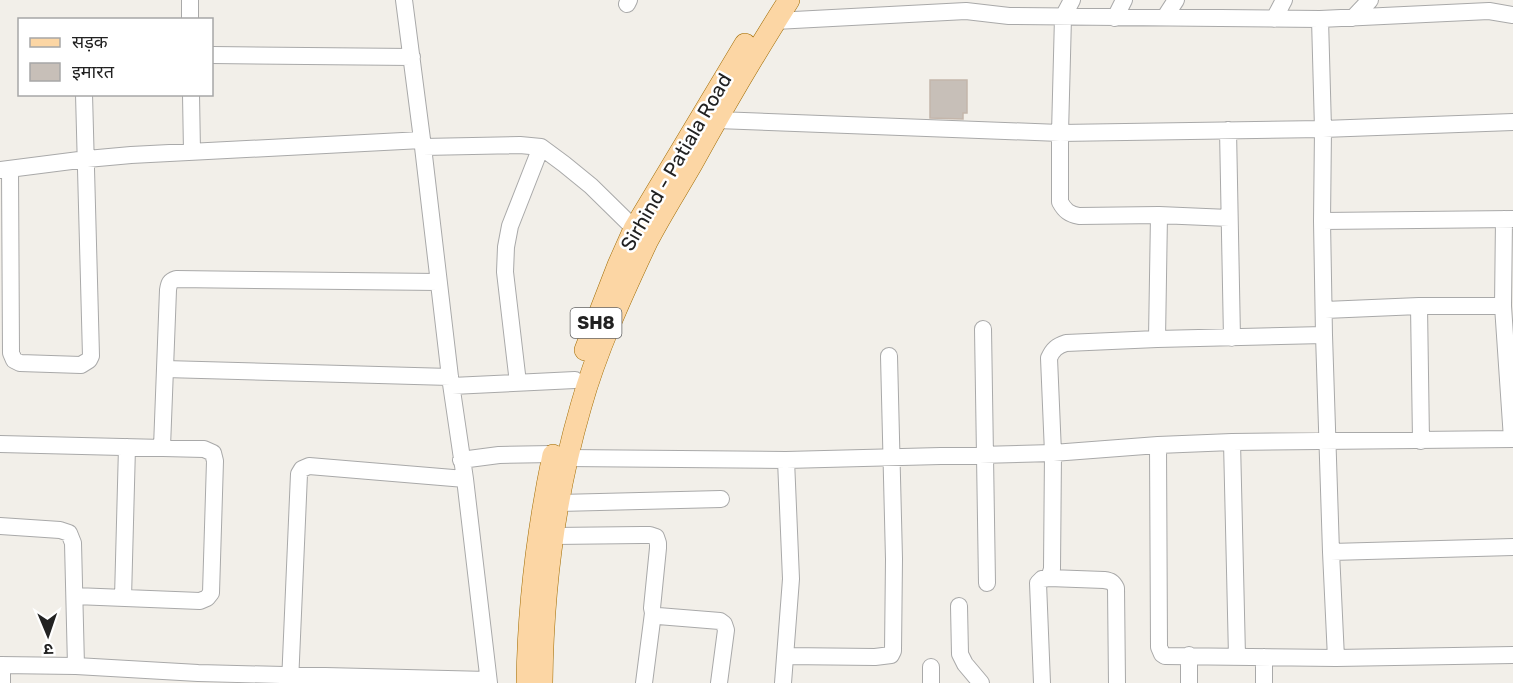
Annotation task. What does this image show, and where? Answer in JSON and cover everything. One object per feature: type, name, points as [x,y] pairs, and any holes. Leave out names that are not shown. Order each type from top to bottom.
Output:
[{"type":"main road","name":"Sirhind - Patiala Road","points":[[527,683],[533,570],[543,507],[560,456],[575,380],[618,264],[641,235],[772,0]]},
{"type":"main road","points":[[542,683],[544,609],[559,503],[560,456],[581,404],[641,235],[717,120],[789,0]]},
{"type":"street","points":[[190,0],[190,18]]},
{"type":"street","points":[[2,683],[1,665],[76,666],[198,678],[488,681],[465,479],[438,282],[404,0]]},
{"type":"street","points":[[1009,16],[1020,0]]},
{"type":"street","points":[[1072,0],[1063,17],[1060,202],[1064,209],[1070,214],[1079,216],[1159,215],[1229,218]]},
{"type":"street","points":[[1115,18],[1124,0]]},
{"type":"street","points":[[1165,17],[1176,0]]},
{"type":"street","points":[[1274,19],[1284,0]]},
{"type":"street","points":[[1353,18],[1370,0]]},
{"type":"street","points":[[775,21],[970,6],[1009,16],[1320,20],[1507,9]]},
{"type":"street","points":[[1320,20],[1324,335],[1336,658]]},
{"type":"street","points":[[213,55],[412,57]]},
{"type":"street","points":[[84,96],[87,159],[91,356],[81,365],[20,363],[14,360],[11,352],[5,170],[87,159],[192,152],[422,143],[541,147],[591,186],[641,235]]},
{"type":"street","points":[[191,96],[192,152]]},
{"type":"street","points":[[717,120],[1060,133],[1323,129],[1513,122]]},
{"type":"street","points":[[1228,130],[1232,338]]},
{"type":"street","points":[[518,383],[505,272],[506,247],[510,226],[541,147]]},
{"type":"street","points":[[1157,339],[1159,215]]},
{"type":"street","points":[[461,460],[499,455],[786,459],[893,457],[1053,453],[1232,442],[1512,439],[1503,306],[1508,219],[1322,221]]},
{"type":"street","points":[[162,447],[168,290],[172,280],[438,282]]},
{"type":"street","points":[[1325,310],[1419,306],[1503,306]]},
{"type":"street","points":[[1419,306],[1421,441]]},
{"type":"street","points":[[983,329],[987,583]]},
{"type":"street","points":[[1049,578],[1052,569],[1053,453],[1049,358],[1058,345],[1157,339],[1324,335]]},
{"type":"street","points":[[786,656],[875,657],[891,655],[893,651],[893,457],[890,356]]},
{"type":"street","points":[[165,369],[518,383],[575,380]]},
{"type":"street","points":[[1232,442],[1237,656]]},
{"type":"street","points":[[0,444],[204,448],[213,453],[215,461],[211,593],[207,598],[200,601],[75,596]]},
{"type":"street","points":[[1158,445],[1159,647],[1165,656],[1336,658],[1513,655]]},
{"type":"street","points":[[123,598],[128,447]]},
{"type":"street","points":[[783,683],[791,579],[786,459]]},
{"type":"street","points":[[290,679],[299,474],[302,469],[309,466],[465,479]]},
{"type":"street","points":[[559,503],[722,500]]},
{"type":"street","points":[[0,526],[60,530],[69,534],[73,543],[76,666]]},
{"type":"street","points":[[553,536],[650,535],[656,537],[658,548],[653,613],[644,683]]},
{"type":"street","points":[[1331,552],[1513,548]]},
{"type":"street","points":[[1042,683],[1038,583],[1041,579],[1049,578],[1110,580],[1114,583],[1116,588],[1117,683]]},
{"type":"street","points":[[959,606],[960,654],[965,664],[981,683]]},
{"type":"street","points":[[653,613],[658,616],[720,621],[724,624],[726,630],[719,683]]},
{"type":"street","points":[[1189,655],[1190,683]]},
{"type":"street","points":[[1264,657],[1264,683]]},
{"type":"building","points":[[930,80],[967,80],[967,113],[963,113],[963,119],[930,118]]}]
